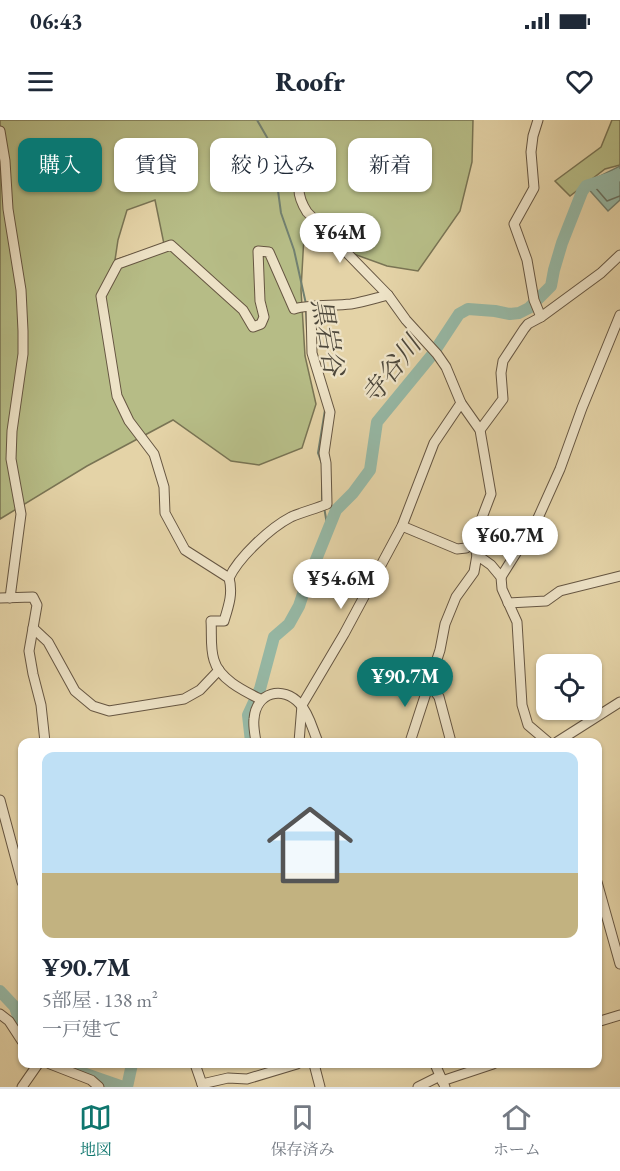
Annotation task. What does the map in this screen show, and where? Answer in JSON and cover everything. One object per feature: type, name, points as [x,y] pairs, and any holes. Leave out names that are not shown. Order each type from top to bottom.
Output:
[{"type":"street","points":[[538,120],[531,152],[534,188],[514,224],[527,260],[535,303],[541,317]]},
{"type":"street","points":[[0,131],[5,161],[8,209],[21,290],[23,342],[12,431],[11,459],[21,514],[10,598]]},
{"type":"street","points":[[299,192],[299,200],[307,212],[388,295],[406,320],[435,352],[446,367],[461,403],[480,430],[491,494],[473,541],[466,548],[457,549],[402,526]]},
{"type":"street","points":[[229,578],[185,550],[165,513],[164,487],[154,454],[129,422],[117,396],[101,296],[118,264],[171,245],[243,310],[254,327],[261,324],[264,317],[260,301],[258,251],[268,252],[294,309],[353,304],[388,295]]},
{"type":"street","points":[[480,430],[503,399],[501,373],[503,361],[518,336],[528,324],[601,273],[620,255]]},
{"type":"street","points":[[308,307],[312,352],[330,412],[324,453],[326,463],[323,506],[290,518],[253,546],[234,567],[229,578],[230,601],[224,621],[211,621],[214,660],[219,670],[239,688],[256,697],[272,692],[289,694],[302,705],[316,738]]},
{"type":"street","points":[[501,577],[538,518],[556,479],[620,315]]},
{"type":"street","points":[[299,738],[302,705],[402,526],[434,443],[461,403]]},
{"type":"street","points":[[411,738],[440,650],[445,624],[456,597],[474,572],[477,555],[473,541]]},
{"type":"street","points":[[477,555],[491,565],[501,577],[502,589],[516,622],[522,705],[528,725],[543,738]]},
{"type":"street","points":[[508,603],[546,601],[560,591],[620,576]]},
{"type":"street","points":[[0,598],[33,597],[37,605],[29,651],[41,705],[45,738]]},
{"type":"street","points":[[33,628],[48,642],[75,691],[93,706],[109,711],[184,699],[200,690],[219,670]]},
{"type":"street","points":[[428,682],[438,697],[450,738]]},
{"type":"street","points":[[256,697],[254,718],[256,738]]},
{"type":"street","points":[[563,738],[620,702]]},
{"type":"street","points":[[0,800],[18,867]]},
{"type":"street","points":[[602,900],[620,964]]},
{"type":"street","points":[[0,1014],[9,1021],[18,1035]]},
{"type":"street","points":[[602,1020],[620,1015]]},
{"type":"street","points":[[21,1087],[35,1068]]},
{"type":"street","points":[[60,1068],[91,1080],[99,1087]]},
{"type":"street","points":[[196,1068],[202,1085],[228,1078],[247,1079],[284,1068]]},
{"type":"street","points":[[315,1068],[320,1087]]},
{"type":"street","points":[[418,1087],[481,1068]]},
{"type":"green space","points":[[0,120],[473,120],[472,162],[460,211],[418,271],[387,266],[304,236],[301,290],[305,356],[316,404],[302,448],[259,465],[231,461],[173,420],[87,466],[0,519]],"holes":[[[155,200],[164,244],[115,260],[127,210]]]},
{"type":"green space","points":[[612,120],[620,120],[620,165],[605,169],[570,196],[555,181],[601,147]]},
{"type":"water","points":[[620,166],[620,200],[608,211],[584,184]]},
{"type":"waterway","name":"黒岩谷","points":[[257,120],[272,146],[281,213],[294,250],[306,304]]},
{"type":"waterway","name":"寺谷川","points":[[251,738],[248,715],[260,689],[274,637],[289,624],[299,606],[336,510],[353,493],[370,470],[377,422],[432,355],[459,314],[468,309],[519,313],[529,308],[551,286],[562,243],[582,192],[586,186],[620,175]]},
{"type":"waterway","name":"黒岩谷","points":[[306,310],[307,331]]},
{"type":"waterway","name":"黒岩谷","points":[[322,499],[322,464],[318,453],[325,410]]},
{"type":"waterway","name":"黒岩谷","points":[[324,507],[328,530]]},
{"type":"waterway","points":[[0,991],[15,1007],[18,1016]]},
{"type":"waterway","name":"寺谷川","points":[[127,1087],[131,1068]]},
{"type":"waterway","points":[[77,1071],[123,1087]]}]
